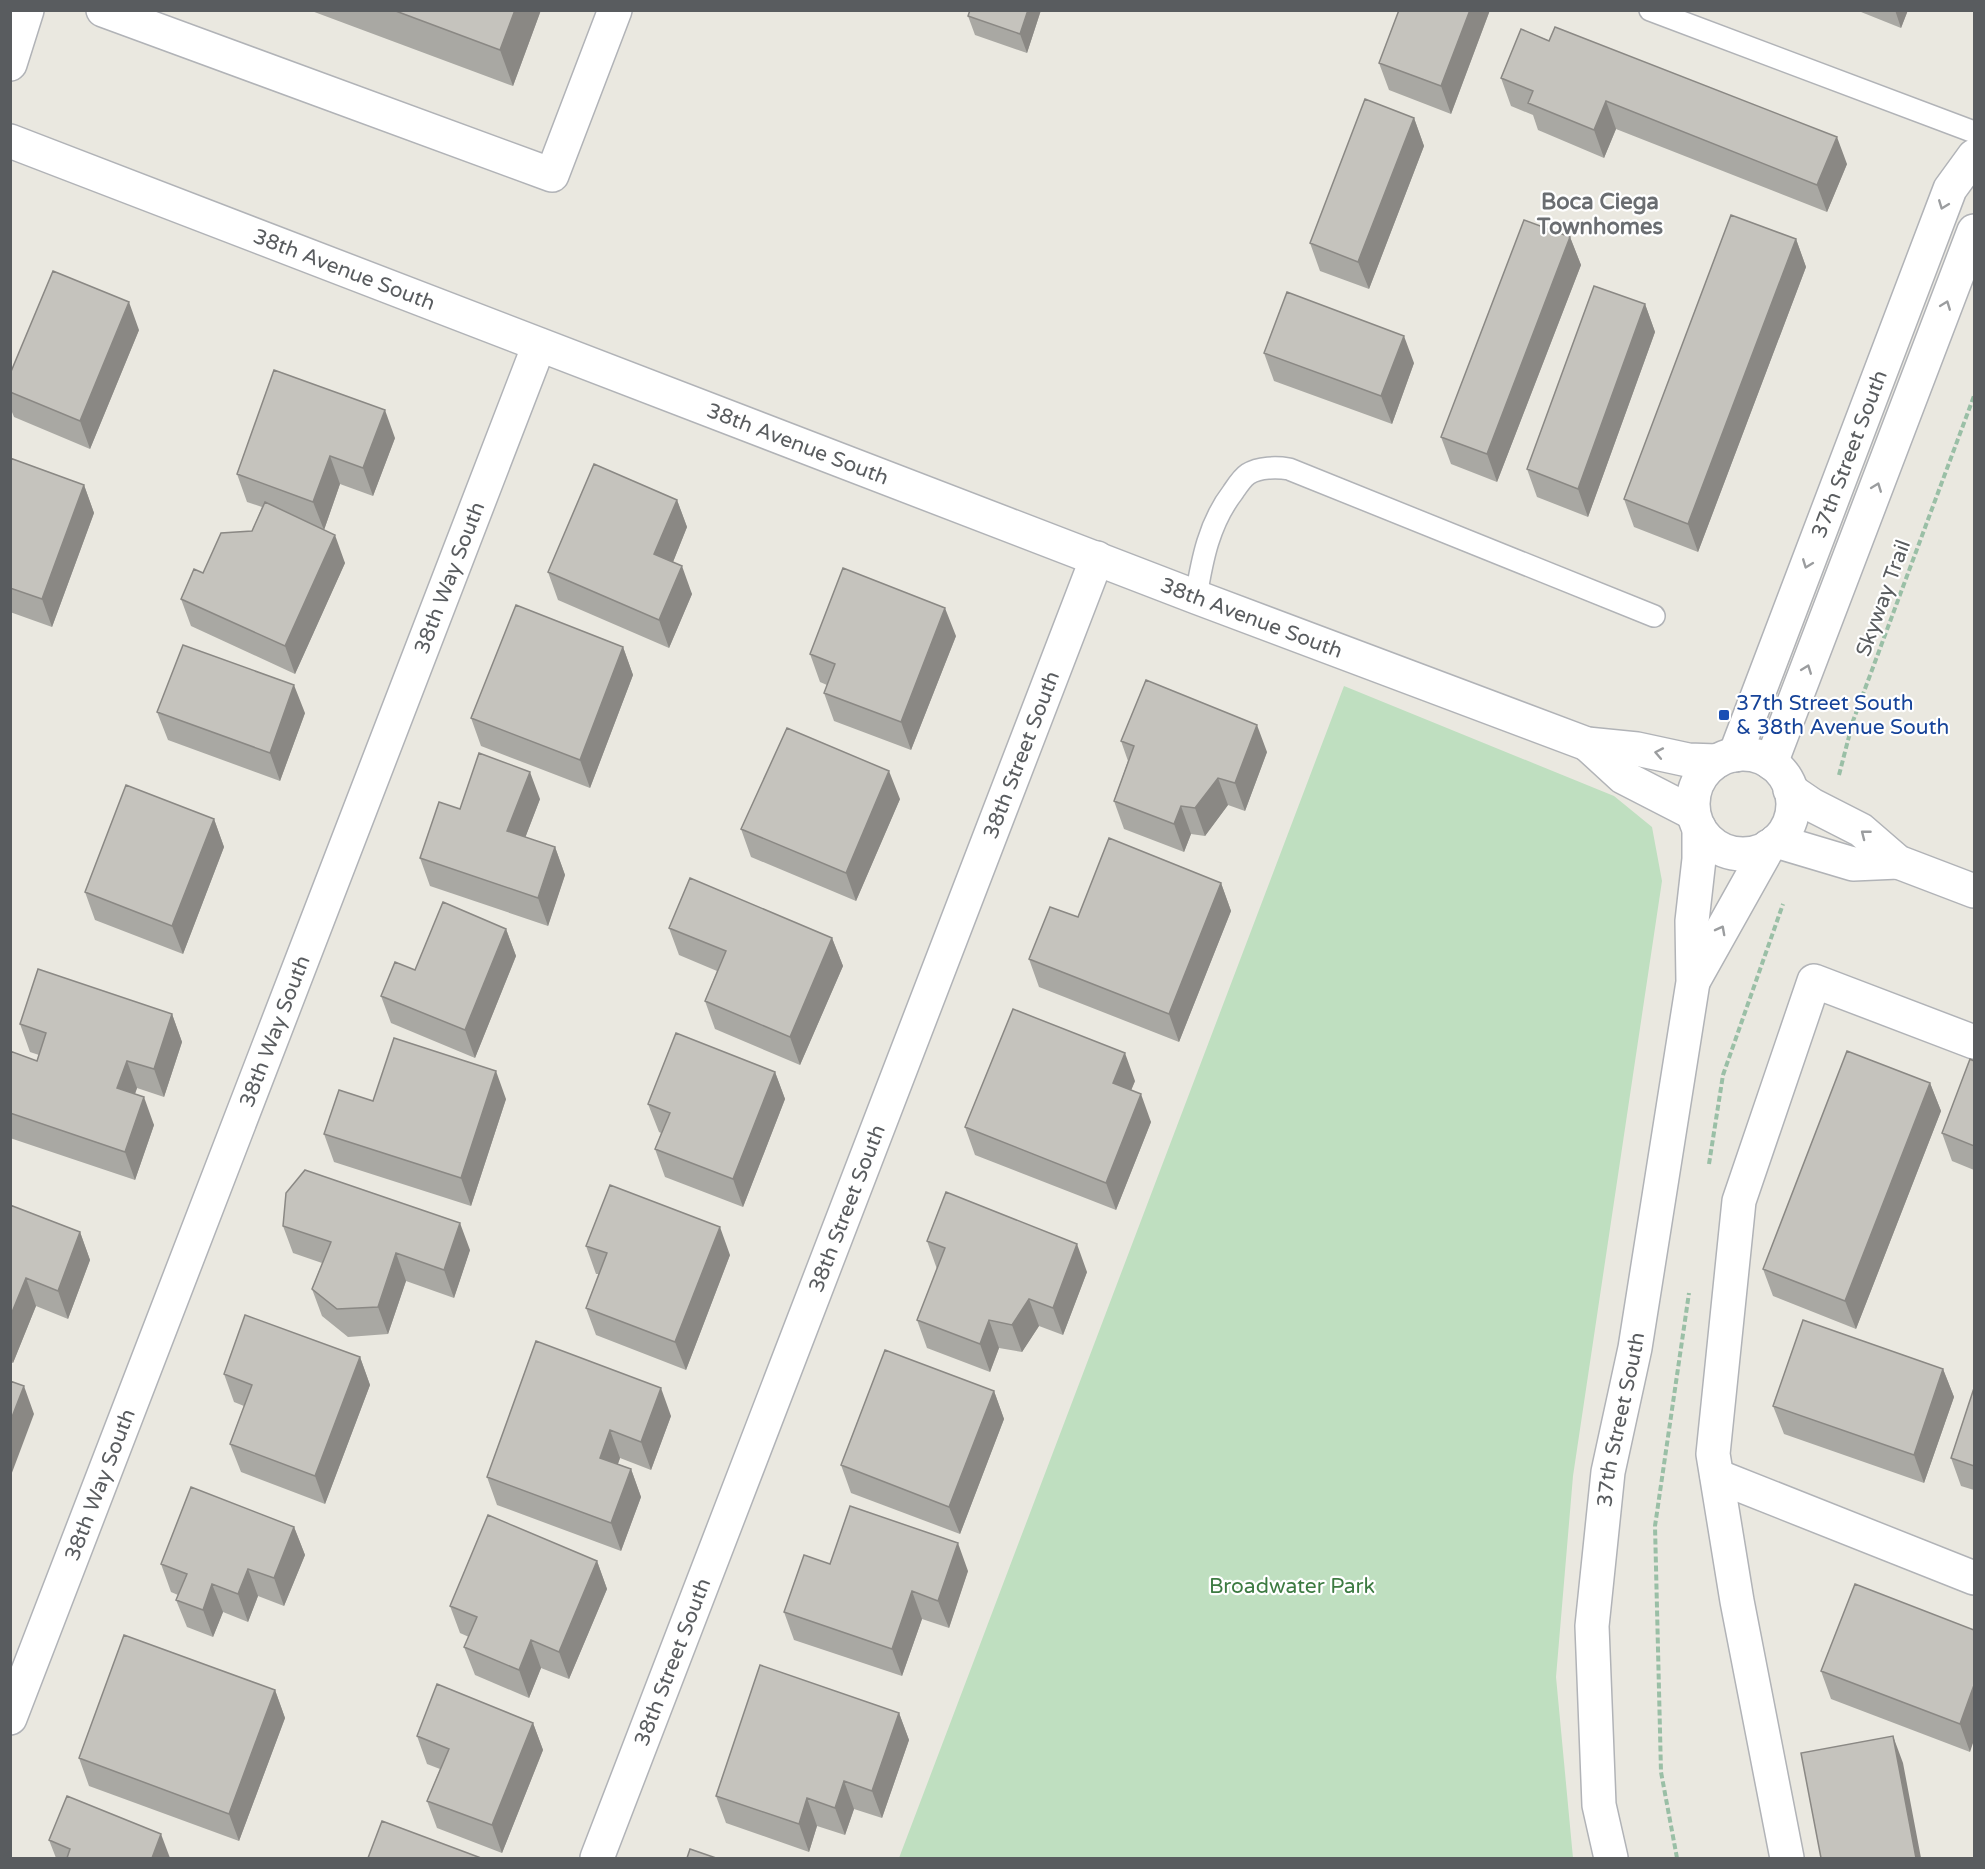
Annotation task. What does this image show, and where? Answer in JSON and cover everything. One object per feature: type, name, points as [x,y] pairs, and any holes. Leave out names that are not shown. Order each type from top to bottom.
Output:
[{"type":"street","points":[[10,64],[27,10]]},
{"type":"street","points":[[102,10],[552,175],[615,10]]},
{"type":"street","name":"38th Avenue South","points":[[10,141],[1196,597],[1587,744],[1637,749],[1688,760],[1726,758]]},
{"type":"street","name":"37th Street South","points":[[1726,758],[1950,189],[1974,156]]},
{"type":"street","name":"37th Street South","points":[[1771,763],[1974,231]]},
{"type":"street","name":"38th Way South","points":[[10,1718],[539,345]]},
{"type":"street","name":"38th Street South","points":[[597,1858],[1097,558]]},
{"type":"street","name":"38th Avenue South","points":[[1587,744],[1623,777],[1696,820]]},
{"type":"street","points":[[1756,756],[1771,763],[1783,775],[1790,790],[1793,807],[1789,823],[1772,844],[1753,853],[1738,853],[1722,849],[1709,840],[1696,820],[1693,796],[1698,781],[1708,768],[1726,758],[1756,756]]},
{"type":"street","points":[[1790,790],[1812,805],[1861,830],[1898,862],[1974,891]]},
{"type":"street","name":"37th Street South","points":[[1611,1858],[1599,1805],[1592,1626],[1608,1472],[1635,1348],[1694,982],[1692,921],[1699,859],[1696,820]]},
{"type":"street","points":[[1772,844],[1853,864],[1898,862]]},
{"type":"street","name":"37th Street South","points":[[1694,982],[1772,844]]},
{"type":"street","points":[[1787,1858],[1737,1601],[1713,1454],[1739,1201],[1814,981],[1974,1042]]},
{"type":"street","points":[[1717,1476],[1974,1578]]},
{"type":"lane","points":[[1650,10],[1974,132]]},
{"type":"lane","points":[[1196,597],[1203,557],[1224,502],[1248,474],[1279,468],[1290,469],[1654,616]]},
{"type":"path","name":"Skyway Trail","points":[[1828,813],[1853,721],[1974,396]]},
{"type":"green space","name":"Broadwater Park","points":[[1344,686],[1614,796],[1652,827],[1662,881],[1573,1476],[1556,1677],[1573,1858],[899,1858]]},
{"type":"building","points":[[393,10],[515,10],[500,50]]},
{"type":"building","points":[[970,10],[1028,10],[1020,34],[968,16]]},
{"type":"building","points":[[1399,10],[1470,10],[1441,86],[1379,63]]},
{"type":"building","points":[[1555,27],[1837,137],[1817,185],[1606,101],[1594,130],[1528,103],[1533,91],[1501,78],[1521,29],[1549,41]]},
{"type":"building","points":[[1365,99],[1414,118],[1358,262],[1310,243]]},
{"type":"building","points":[[1731,215],[1796,239],[1688,524],[1624,499]]},
{"type":"building","points":[[1524,220],[1570,237],[1487,454],[1441,437]]},
{"type":"building","points":[[53,271],[129,302],[80,421],[10,392],[10,374]]},
{"type":"building","points":[[1594,286],[1645,304],[1578,489],[1527,469]]},
{"type":"building","points":[[1287,292],[1404,336],[1381,396],[1264,353]]},
{"type":"building","points":[[274,370],[385,410],[363,468],[330,456],[313,502],[237,474]]},
{"type":"building","points":[[10,458],[84,485],[42,599],[10,588]]},
{"type":"building","points":[[594,464],[677,500],[654,554],[682,566],[659,620],[548,572]]},
{"type":"building","points":[[265,502],[335,535],[285,646],[181,599],[194,569],[203,573],[221,533],[252,531]]},
{"type":"building","points":[[843,568],[945,608],[901,722],[824,693],[835,664],[810,654]]},
{"type":"building","points":[[516,605],[623,647],[580,760],[471,718]]},
{"type":"building","points":[[183,645],[294,685],[270,753],[157,712]]},
{"type":"building","points":[[1146,680],[1257,725],[1235,783],[1218,778],[1195,808],[1181,806],[1174,824],[1114,801],[1134,746],[1121,741]]},
{"type":"building","points":[[787,728],[889,771],[846,873],[741,829]]},
{"type":"building","points":[[479,753],[530,772],[507,831],[555,847],[538,898],[420,858],[439,802],[460,809]]},
{"type":"building","points":[[126,785],[214,819],[172,926],[85,892]]},
{"type":"building","points":[[1109,838],[1221,883],[1169,1014],[1029,959],[1050,907],[1078,917]]},
{"type":"building","points":[[690,878],[832,938],[790,1037],[705,1001],[726,951],[669,928]]},
{"type":"building","points":[[443,902],[506,929],[465,1030],[381,996],[395,962],[415,970]]},
{"type":"building","points":[[38,969],[172,1014],[154,1069],[127,1061],[117,1088],[144,1097],[125,1152],[10,1113],[10,1051],[37,1061],[46,1033],[20,1024]]},
{"type":"building","points":[[1013,1009],[1125,1053],[1113,1083],[1141,1094],[1106,1183],[965,1127]]},
{"type":"building","points":[[676,1033],[775,1072],[733,1179],[655,1149],[670,1113],[648,1104]]},
{"type":"building","points":[[394,1038],[496,1071],[461,1178],[324,1134],[339,1090],[373,1101]]},
{"type":"building","points":[[1847,1051],[1930,1083],[1845,1301],[1763,1269]]},
{"type":"building","points":[[1970,1059],[1974,1061],[1974,1146],[1942,1133]]},
{"type":"building","points":[[305,1170],[460,1223],[444,1270],[396,1253],[378,1307],[337,1309],[312,1289],[331,1242],[283,1226],[286,1193]]},
{"type":"building","points":[[610,1185],[720,1227],[675,1342],[586,1308],[607,1253],[586,1246]]},
{"type":"building","points":[[946,1192],[1077,1244],[1053,1308],[1029,1299],[1012,1325],[989,1320],[980,1344],[917,1320],[945,1248],[927,1241]]},
{"type":"building","points":[[10,1205],[80,1232],[58,1291],[26,1278],[10,1317]]},
{"type":"building","points":[[245,1315],[360,1357],[315,1476],[230,1444],[252,1385],[224,1374]]},
{"type":"building","points":[[1803,1320],[1943,1369],[1914,1455],[1773,1406]]},
{"type":"building","points":[[536,1341],[661,1388],[641,1442],[610,1430],[600,1458],[631,1469],[611,1523],[487,1477]]},
{"type":"building","points":[[885,1350],[994,1391],[949,1507],[841,1465]]},
{"type":"building","points":[[10,1381],[24,1386],[10,1422]]},
{"type":"building","points":[[1974,1388],[1974,1466],[1951,1458]]},
{"type":"building","points":[[191,1487],[294,1527],[274,1578],[248,1569],[238,1594],[212,1584],[203,1610],[176,1600],[187,1574],[161,1564]]},
{"type":"building","points":[[850,1506],[958,1543],[938,1601],[912,1591],[892,1649],[784,1612],[804,1555],[830,1564]]},
{"type":"building","points":[[488,1515],[597,1561],[559,1652],[531,1640],[519,1670],[464,1647],[477,1617],[450,1606]]},
{"type":"building","points":[[1855,1584],[1974,1630],[1974,1685],[1960,1724],[1821,1671]]},
{"type":"building","points":[[124,1635],[275,1690],[229,1814],[79,1758]]},
{"type":"building","points":[[760,1665],[899,1713],[872,1791],[844,1781],[835,1808],[807,1798],[799,1824],[716,1796]]},
{"type":"building","points":[[437,1684],[533,1723],[492,1825],[427,1801],[449,1749],[417,1736]]},
{"type":"building","points":[[1893,1736],[1916,1858],[1821,1858],[1801,1753]]},
{"type":"building","points":[[67,1796],[161,1834],[152,1858],[67,1858],[70,1849],[49,1840]]},
{"type":"building","points":[[382,1821],[481,1858],[368,1858]]},
{"type":"building","points":[[690,1849],[716,1858],[687,1858]]},
{"type":"place","name":"37th Street South & 38th Avenue South","points":[[1724,715]]},
{"type":"district","name":"Boca Ciega Townhomes","points":[[1600,214]]}]
